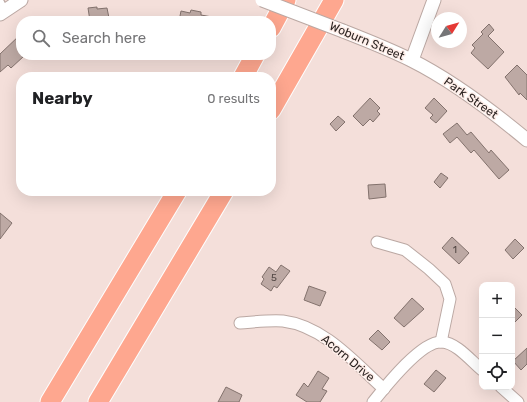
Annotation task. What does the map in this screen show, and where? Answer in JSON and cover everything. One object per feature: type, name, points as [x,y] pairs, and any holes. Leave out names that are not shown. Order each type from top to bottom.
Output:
[{"type":"highway","points":[[276,19],[286,0]]},
{"type":"highway","points":[[276,101],[334,0]]},
{"type":"highway","points":[[246,72],[252,60]]},
{"type":"highway","points":[[50,402],[174,196]]},
{"type":"highway","points":[[98,402],[221,196]]},
{"type":"street","points":[[2,8],[21,0]]},
{"type":"street","name":"Woburn Street","points":[[262,0],[343,31],[412,60],[434,0]]},
{"type":"street","name":"Park Street","points":[[412,60],[466,93],[527,140]]},
{"type":"street","points":[[377,242],[405,250],[445,284],[450,299],[441,342]]},
{"type":"street","name":"Acorn Drive","points":[[240,323],[282,321],[314,331],[332,342],[384,389]]},
{"type":"street","points":[[373,402],[419,353],[432,344],[441,342],[458,349],[479,367]]},
{"type":"street","points":[[504,390],[518,402]]},
{"type":"building","points":[[88,8],[107,8],[109,16],[89,16]]},
{"type":"building","points":[[191,10],[201,12],[201,15],[206,16],[180,16],[181,11],[190,13]]},
{"type":"building","points":[[489,24],[494,30],[488,36],[504,52],[488,69],[471,53],[475,48],[472,45],[483,34],[481,32]]},
{"type":"building","points":[[16,39],[16,60],[20,60],[11,68],[8,65],[0,72],[0,54]]},
{"type":"building","points":[[517,65],[527,75],[527,100],[520,93],[519,95],[505,77]]},
{"type":"building","points":[[370,98],[380,108],[377,111],[380,114],[373,122],[370,119],[363,126],[353,116]]},
{"type":"building","points":[[434,98],[447,111],[436,123],[430,118],[433,115],[425,108]]},
{"type":"building","points":[[338,116],[345,122],[336,131],[330,124]]},
{"type":"building","points":[[457,123],[467,135],[471,132],[489,153],[491,150],[509,170],[499,179],[474,150],[471,153],[457,137],[450,143],[443,134]]},
{"type":"building","points":[[441,173],[448,178],[440,188],[434,182]]},
{"type":"building","points":[[385,184],[386,197],[369,199],[368,185]]},
{"type":"building","points":[[0,213],[12,223],[0,239]]},
{"type":"building","points":[[452,237],[469,253],[459,264],[442,248]]},
{"type":"building","points":[[515,239],[524,248],[513,259],[505,250]]},
{"type":"building","points":[[281,265],[290,271],[277,288],[274,286],[271,291],[261,284],[264,279],[262,277],[269,267],[276,272]]},
{"type":"building","points":[[309,286],[326,292],[320,306],[304,300]]},
{"type":"building","points":[[412,298],[424,309],[404,327],[394,318]]},
{"type":"building","points":[[515,308],[522,315],[515,322]]},
{"type":"building","points":[[378,330],[390,342],[382,350],[369,339]]},
{"type":"building","points":[[527,348],[527,364],[521,370],[515,363],[515,359]]},
{"type":"building","points":[[436,370],[446,378],[434,392],[424,384]]},
{"type":"building","points":[[318,371],[329,378],[322,389],[327,391],[320,402],[307,402],[296,395],[304,383],[308,387]]},
{"type":"building","points":[[226,387],[242,395],[239,402],[218,402]]}]
